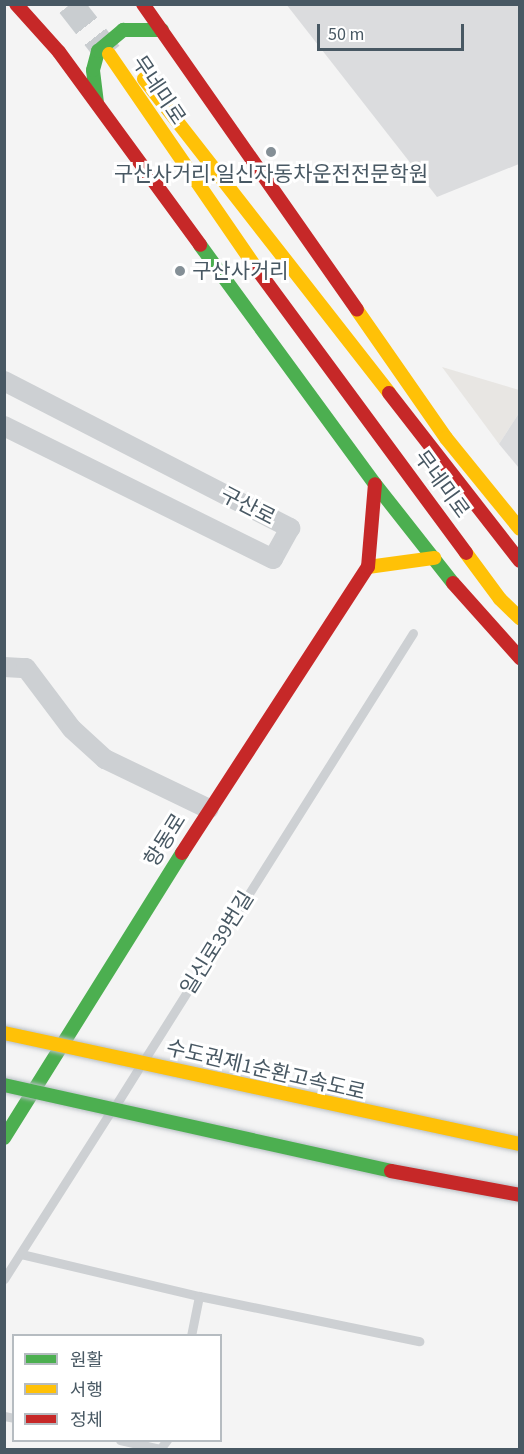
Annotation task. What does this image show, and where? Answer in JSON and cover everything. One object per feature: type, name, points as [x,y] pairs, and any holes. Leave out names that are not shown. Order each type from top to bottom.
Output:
[{"type":"main road","points":[[16,4],[59,52],[375,484],[519,658]]},
{"type":"main road","points":[[143,4],[446,438],[519,529]]},
{"type":"main road","points":[[97,104],[93,70],[98,51],[123,30],[162,30]]},
{"type":"main road","name":"무네미로","points":[[519,561],[149,82],[109,54],[215,212],[500,598],[519,618]]},
{"type":"main road","name":"항동로","points":[[4,1138],[209,809],[368,567],[375,484]]},
{"type":"main road","points":[[368,567],[434,558]]},
{"type":"main road","name":"수도권제1순환고속도로","points":[[4,1033],[519,1144]]},
{"type":"main road","points":[[4,1085],[443,1182],[519,1195]]},
{"type":"street","name":"구산로","points":[[4,381],[290,528],[273,559],[4,426]]},
{"type":"street","points":[[4,667],[26,668],[72,729],[105,759],[209,809]]},
{"type":"lane","name":"일신로39번길","points":[[4,1279],[413,633]]},
{"type":"lane","points":[[21,1254],[199,1296],[419,1341]]},
{"type":"lane","points":[[190,1334],[199,1296]]},
{"type":"lane","points":[[129,1442],[160,1449],[165,1442]]},
{"type":"shaded area","points":[[442,367],[519,390],[519,413],[499,444]]},
{"type":"building","points":[[286,4],[519,4],[519,164],[437,197]]},
{"type":"building","points":[[519,413],[519,468],[499,444]]},
{"type":"tunnel","points":[[70,4],[109,54]]},
{"type":"traffic: fast","points":[[97,103],[93,70],[98,51],[123,30],[162,30]]},
{"type":"traffic: fast","points":[[200,245],[375,484],[453,583]]},
{"type":"traffic: fast","points":[[4,1138],[182,853]]},
{"type":"traffic: fast","points":[[4,1085],[391,1171]]},
{"type":"traffic: slow","points":[[109,54],[256,268]]},
{"type":"traffic: slow","points":[[144,79],[389,393]]},
{"type":"traffic: slow","points":[[357,310],[446,438],[520,529]]},
{"type":"traffic: slow","points":[[466,553],[500,599],[520,618]]},
{"type":"traffic: slow","points":[[368,567],[434,558]]},
{"type":"traffic: slow","points":[[4,1033],[520,1144]]},
{"type":"traffic: jam","points":[[16,4],[59,52],[200,245]]},
{"type":"traffic: jam","points":[[143,4],[357,310]]},
{"type":"traffic: jam","points":[[256,268],[466,553]]},
{"type":"traffic: jam","points":[[389,393],[520,561]]},
{"type":"traffic: jam","points":[[182,853],[368,567],[375,484]]},
{"type":"traffic: jam","points":[[453,583],[520,658]]},
{"type":"traffic: jam","points":[[391,1171],[520,1195]]},
{"type":"place","name":"구산사거리.일신자동차운전전문학원","points":[[271,152]]},
{"type":"place","name":"구산사거리","points":[[180,271]]}]
